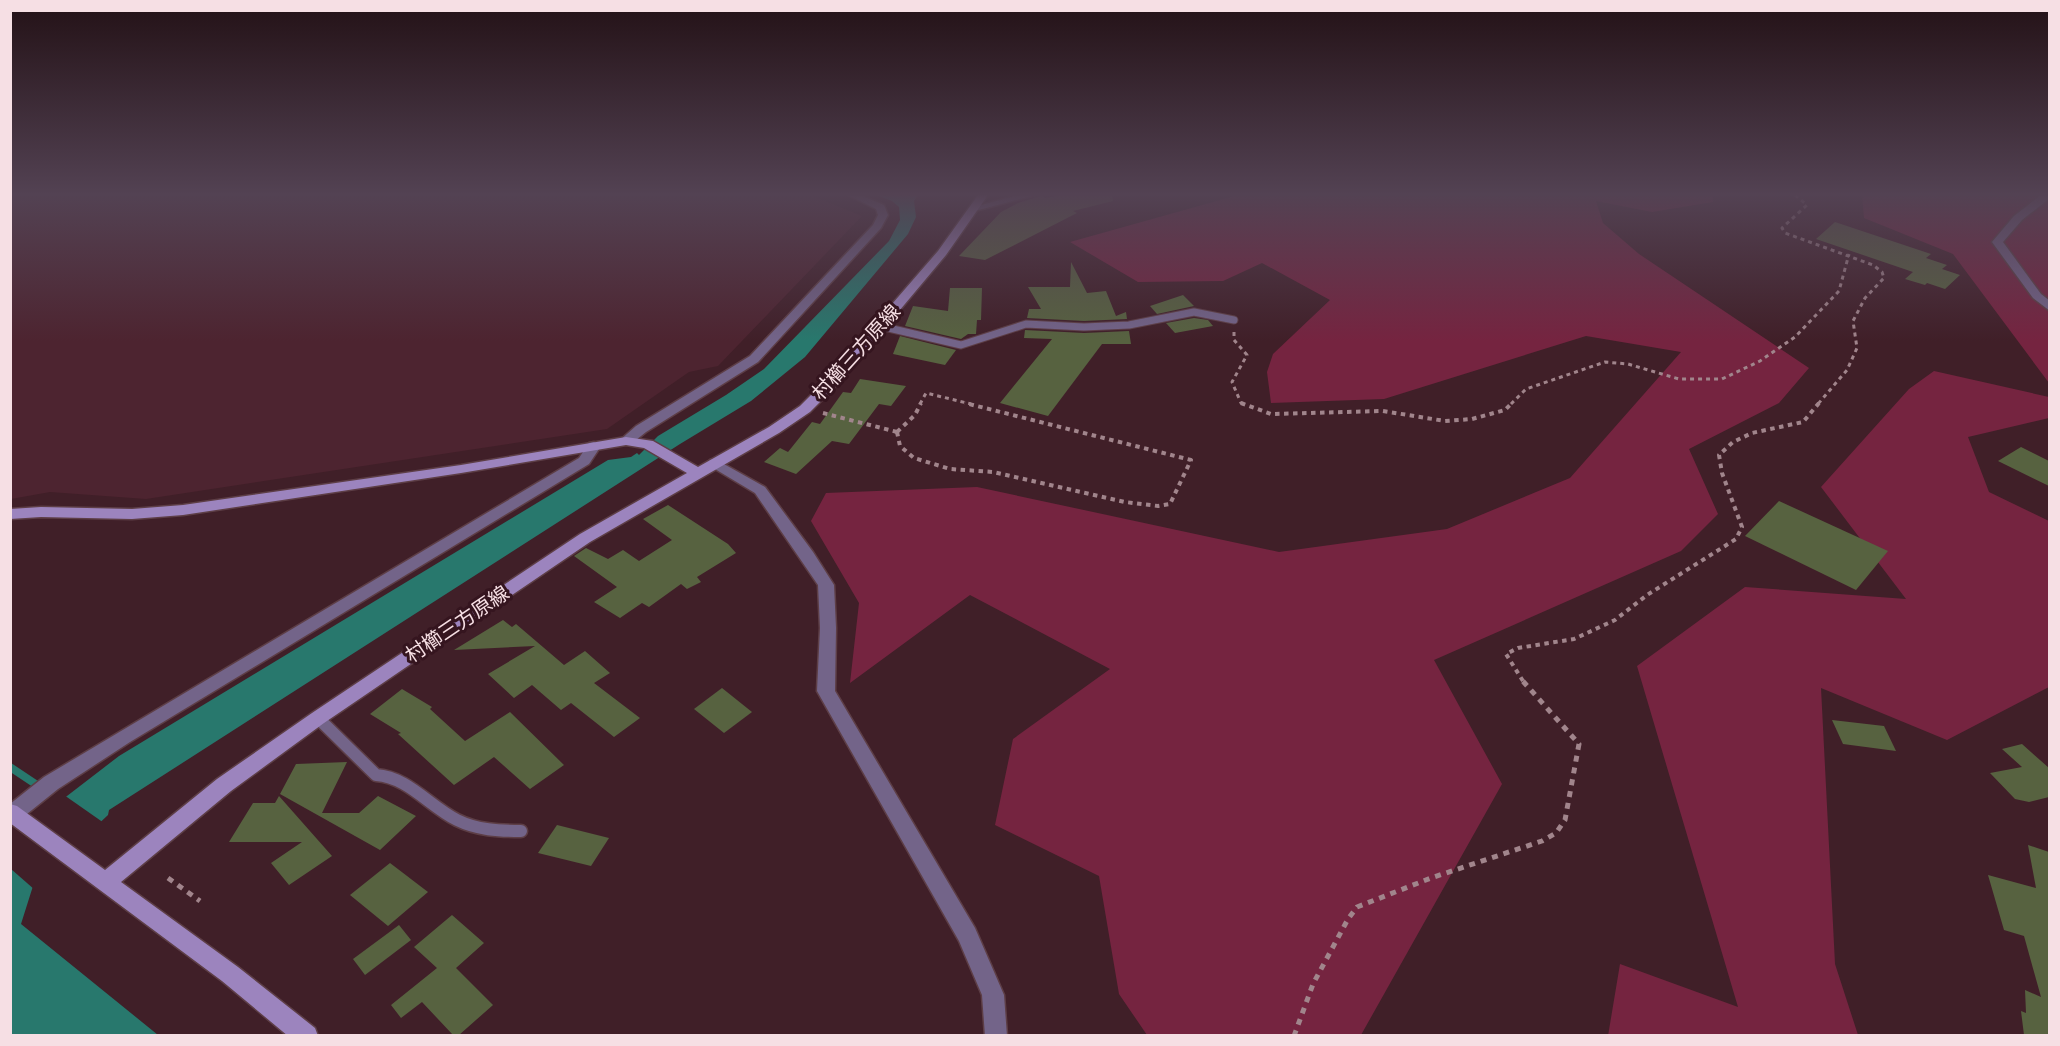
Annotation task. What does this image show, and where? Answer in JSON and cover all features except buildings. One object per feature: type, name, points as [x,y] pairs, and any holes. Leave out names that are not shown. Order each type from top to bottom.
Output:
[{"type":"main road","name":"村櫛三方原線","points":[[106,882],[224,785],[318,718],[577,543],[691,470],[715,463],[774,430],[805,409],[832,382],[949,244]]},
{"type":"main road","points":[[10,514],[41,512],[132,514],[183,510],[461,469],[626,441],[648,444],[691,470]]},
{"type":"main road","points":[[14,815],[230,974],[307,1035]]},
{"type":"street","points":[[626,441],[641,429],[749,363],[860,244]]},
{"type":"street","points":[[1998,244],[2037,296],[2049,308]]},
{"type":"street","points":[[14,815],[51,783],[124,737],[584,461],[594,446]]},
{"type":"street","points":[[715,463],[760,490],[826,585],[828,628],[826,691],[967,935],[993,995],[996,1035]]},
{"type":"lane","points":[[880,326],[962,345],[1026,324],[1084,327],[1129,325],[1194,312],[1234,320]]},
{"type":"lane","points":[[318,718],[376,775],[392,776],[456,820],[475,827],[497,831],[522,831]]},
{"type":"path","points":[[1294,1035],[1312,984],[1348,919],[1358,907],[1431,878],[1542,841],[1561,828],[1565,820],[1580,744],[1520,678],[1506,654],[1518,648],[1574,639],[1615,620],[1647,595],[1736,539],[1742,527],[1722,473],[1719,455],[1733,442],[1752,433],[1803,422],[1847,370],[1857,348],[1853,321],[1865,298],[1884,278],[1882,272],[1873,265],[1818,244]]},
{"type":"path","points":[[1234,320],[1234,340],[1247,355],[1232,382],[1241,403],[1271,414],[1383,411],[1445,421],[1472,419],[1505,410],[1526,389],[1605,362],[1628,364],[1679,379],[1722,379],[1760,361],[1795,337],[1839,291],[1849,254]]},
{"type":"path","points":[[926,393],[1191,460],[1170,504],[1158,506],[1125,502],[993,472],[950,468],[914,458],[900,446],[897,432],[915,415],[926,393]]},
{"type":"path","points":[[805,409],[897,432]]},
{"type":"path","points":[[168,878],[200,901]]},
{"type":"shaded area","points":[[11,244],[835,244],[718,366],[689,372],[607,429],[146,499],[50,492],[11,499]]},
{"type":"shaded area","points":[[886,244],[900,244],[805,357],[751,401],[680,444],[109,810],[108,815],[33,886],[21,924],[158,1035],[11,1036],[11,846],[54,806],[119,756],[608,460],[631,457],[637,453],[639,455],[658,436],[764,369]]},
{"type":"shaded area","points":[[1073,244],[1627,244],[1809,368],[1779,403],[1689,449],[1718,514],[1681,551],[1434,660],[1502,784],[1361,1035],[1147,1035],[1119,994],[1099,876],[995,825],[1013,739],[1110,669],[970,595],[850,683],[859,603],[811,521],[826,493],[977,487],[1279,552],[1447,529],[1570,478],[1681,352],[1586,336],[1384,399],[1271,403],[1267,372],[1273,354],[1330,300],[1262,263],[1223,281],[1138,282]]},
{"type":"shaded area","points":[[1928,244],[2049,244],[2049,383],[1953,254]]},
{"type":"shaded area","points":[[1934,371],[2049,397],[2049,418],[1968,437],[1989,492],[2049,521],[2049,687],[1947,740],[1821,688],[1835,964],[1858,1035],[1608,1036],[1620,964],[1738,1007],[1637,666],[1745,587],[1906,599],[1821,487],[1909,389]]},
{"type":"pier","points":[[64,795],[104,823],[35,890],[11,869],[10,842]]},
{"type":"waterway","points":[[10,767],[37,785]]}]
